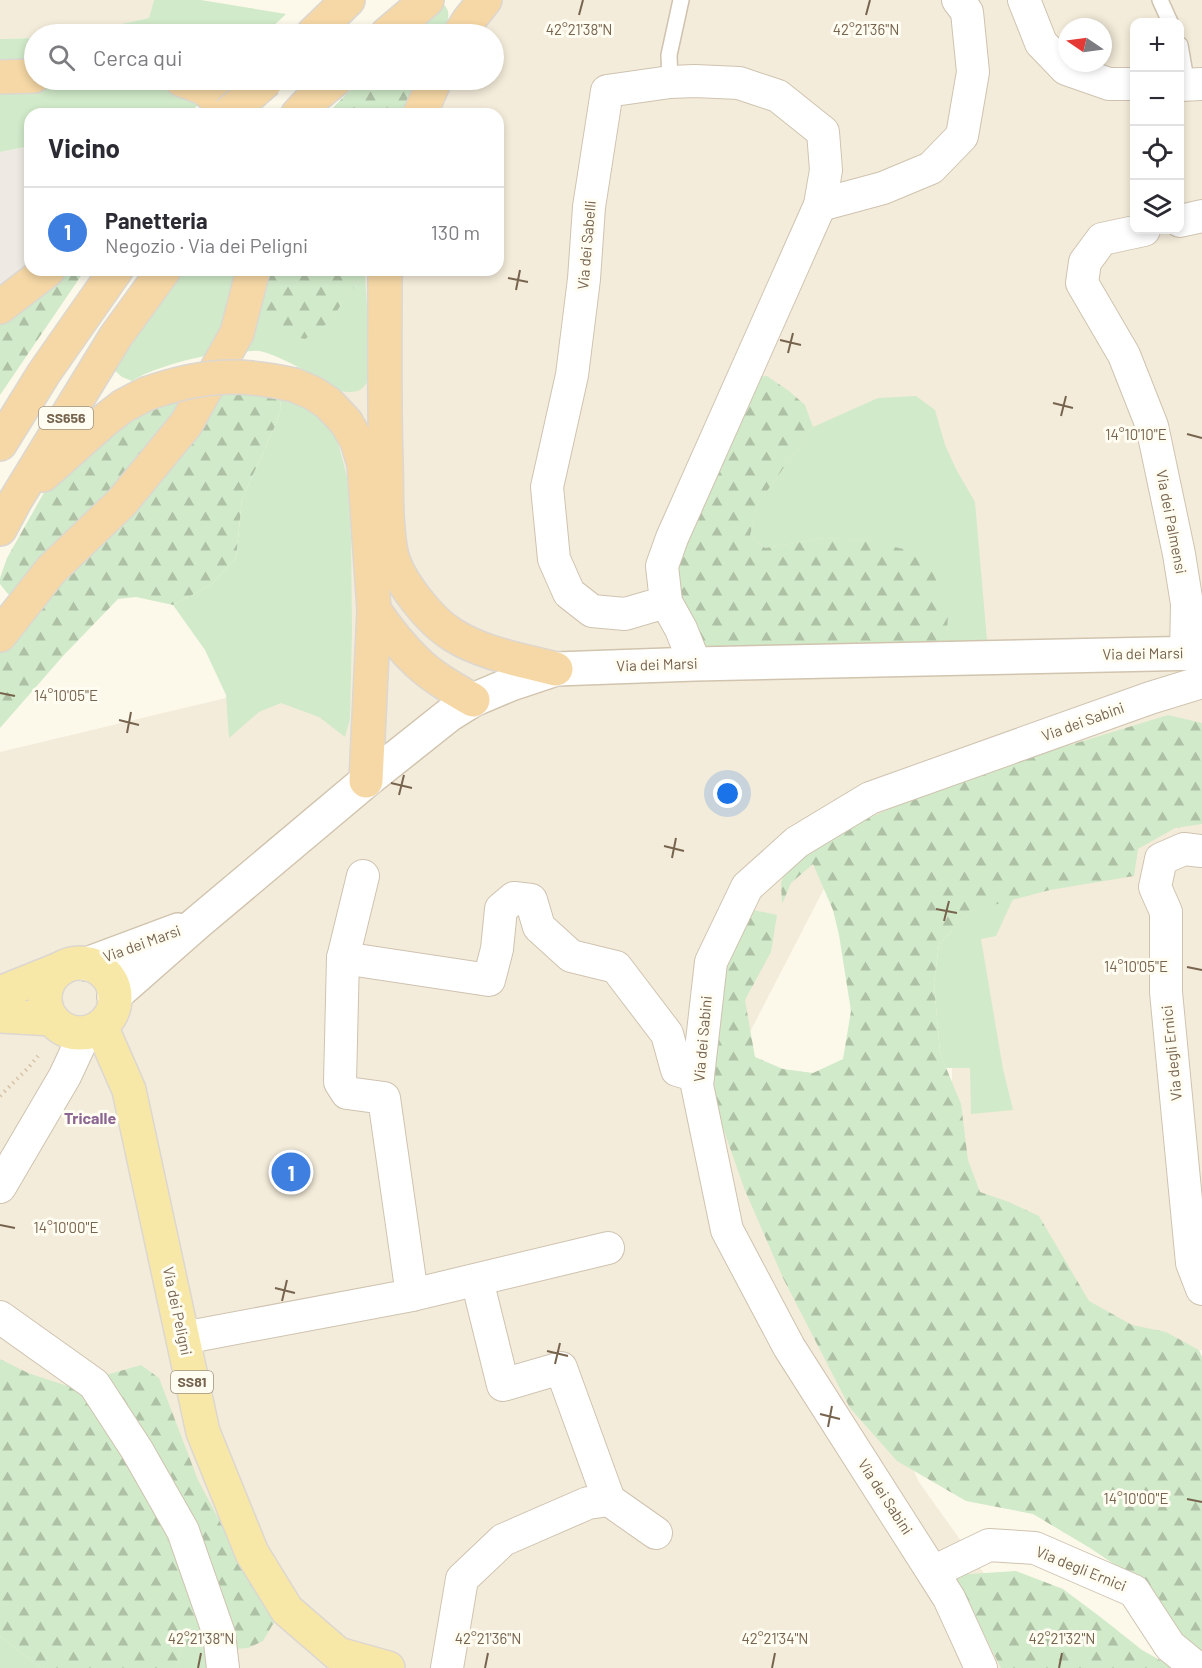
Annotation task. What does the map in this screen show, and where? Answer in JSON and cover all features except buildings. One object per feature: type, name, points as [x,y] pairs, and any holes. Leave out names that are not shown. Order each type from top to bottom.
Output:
[{"type":"highway","points":[[323,24],[348,0]]},
{"type":"highway","points":[[399,24],[427,0]]},
{"type":"highway","points":[[466,24],[485,0]]},
{"type":"highway","points":[[0,77],[24,76]]},
{"type":"highway","points":[[206,90],[228,108]]},
{"type":"highway","points":[[235,108],[256,90]]},
{"type":"highway","points":[[246,108],[260,90]]},
{"type":"highway","points":[[423,108],[431,90]]},
{"type":"highway","points":[[0,307],[40,276]]},
{"type":"highway","name":"SS656","points":[[0,444],[40,379],[112,276]]},
{"type":"highway","name":"SS656","points":[[0,529],[116,336],[160,276]]},
{"type":"highway","points":[[0,635],[51,570],[122,502],[186,424],[237,333],[251,276]]},
{"type":"highway","points":[[385,276],[384,407],[387,523],[391,554],[406,586],[429,615],[452,634],[483,650],[556,669]]},
{"type":"highway","points":[[15,501],[123,406],[146,394],[175,384],[204,378],[234,376],[264,379],[294,385],[313,393],[328,403],[346,422],[357,441],[364,464],[374,610],[366,781]]},
{"type":"highway","points":[[374,610],[394,638],[420,665],[447,685],[473,700]]},
{"type":"main road","name":"Via dei Marsi","points":[[114,996],[197,923],[448,715],[473,700],[556,669],[1194,654]]},
{"type":"main road","name":"Via dei Marsi","points":[[0,993],[197,923]]},
{"type":"main road","points":[[0,1016],[75,1027],[109,1018],[114,996],[112,985],[106,975],[97,968],[74,966],[53,976],[48,986],[45,997],[46,1009],[75,1027]]},
{"type":"main road","name":"Via dei Peligni","points":[[75,1027],[129,1090],[203,1432],[252,1553],[287,1610],[338,1654],[388,1668]]},
{"type":"street","points":[[820,205],[883,188],[931,168],[962,136],[973,72],[967,12],[958,0]]},
{"type":"street","points":[[1024,0],[1041,43],[1066,69],[1109,84],[1130,84]]},
{"type":"street","name":"Via dei Sabelli","points":[[666,602],[625,614],[592,611],[569,593],[554,559],[547,487],[572,375],[584,279],[589,207],[607,91],[670,82],[739,83],[778,96],[823,132],[826,170],[820,205],[672,538],[662,566],[666,602],[681,629],[695,664]]},
{"type":"street","points":[[1184,220],[1202,216]]},
{"type":"street","name":"Via dei Palmensi","points":[[1130,233],[1102,239],[1085,262],[1082,283],[1124,355],[1152,426],[1179,554],[1194,654]]},
{"type":"street","name":"Via dei Sabini","points":[[981,1668],[949,1598],[789,1347],[727,1230],[697,1085],[711,962],[747,887],[797,842],[870,798],[1139,702],[1202,682]]},
{"type":"street","name":"Via degli Ernici","points":[[1202,851],[1184,849],[1161,859],[1155,888],[1166,912],[1166,992],[1192,1263],[1202,1289]]},
{"type":"street","points":[[363,876],[343,958],[340,1082],[347,1093],[384,1098],[412,1295]]},
{"type":"street","points":[[343,958],[489,980],[497,949],[501,909],[514,898],[531,900],[539,927],[571,956],[616,967],[667,1034],[677,1070],[698,1076]]},
{"type":"street","points":[[0,1187],[65,1076],[75,1027]]},
{"type":"street","points":[[183,1338],[412,1295],[608,1248]]},
{"type":"street","points":[[477,1280],[503,1385],[561,1368],[609,1500],[656,1533]]},
{"type":"street","points":[[0,1317],[94,1384],[137,1450],[183,1532],[219,1634],[223,1668]]},
{"type":"street","points":[[447,1668],[462,1579],[503,1540],[588,1503],[609,1500]]},
{"type":"street","name":"Via degli Ernici","points":[[933,1572],[989,1545],[1035,1548],[1134,1591],[1170,1646],[1197,1668]]},
{"type":"lane","points":[[670,82],[669,55],[681,0]]},
{"type":"lane","points":[[1160,0],[1168,18]]},
{"type":"lane","points":[[1184,63],[1190,84]]},
{"type":"path","points":[[0,1096],[29,1067],[48,1043],[75,1027]]},
{"type":"shaded area","points":[[0,0],[154,0],[149,18],[122,24],[24,24],[24,38],[0,39]]},
{"type":"shaded area","points":[[495,0],[1202,0],[1202,1350],[1085,1369],[952,1267],[952,914],[843,852],[733,1065],[919,1482],[1046,1660],[1033,1668],[149,1668],[0,1387],[0,752],[263,689],[325,276],[504,276],[504,108],[429,108],[440,90],[504,90],[504,24],[480,24]]},
{"type":"shaded area","points":[[24,147],[24,275],[0,294],[0,152]]},
{"type":"green space","points":[[154,0],[201,0],[286,14],[276,24],[122,24],[149,18]]},
{"type":"green space","points":[[444,5],[447,8],[446,24],[416,24],[435,6]]},
{"type":"green space","points":[[24,38],[24,66],[0,68],[0,39]]},
{"type":"green space","points":[[0,88],[190,90],[205,97],[195,108],[24,108],[24,147],[0,152]]},
{"type":"green space","points":[[350,90],[413,90],[406,108],[333,108]]},
{"type":"green space","points":[[63,276],[81,276],[0,395],[0,324]]},
{"type":"green space","points":[[180,276],[232,276],[234,278],[215,355],[172,364],[132,381],[122,377],[112,368]]},
{"type":"green space","points":[[262,276],[363,276],[345,298],[331,321],[305,339],[274,330],[262,321],[251,307]]},
{"type":"green space","points":[[365,276],[371,376],[360,390],[335,391],[321,380],[267,353],[248,351],[230,354],[251,307],[331,321],[345,298]]},
{"type":"green space","points":[[767,376],[805,405],[813,427],[757,505],[750,536],[765,548],[824,538],[867,540],[907,550],[933,572],[948,610],[947,642],[697,648],[669,596],[673,558],[754,377]]},
{"type":"green space","points":[[211,387],[279,392],[281,408],[276,424],[242,499],[236,558],[211,585],[173,605],[136,597],[118,599],[63,656],[0,728],[0,644]]},
{"type":"green space","points":[[201,390],[19,598],[8,594],[0,584],[7,558],[46,489],[121,415]]},
{"type":"green space","points":[[279,392],[300,396],[336,435],[347,477],[351,538],[352,631],[350,719],[345,737],[319,717],[281,703],[259,712],[229,738],[226,695],[205,650],[173,605],[211,585],[236,558],[242,499],[276,424],[281,408]]},
{"type":"green space","points":[[916,396],[935,410],[945,445],[975,502],[987,640],[947,642],[948,610],[867,540],[824,538],[765,548],[750,536],[757,505],[813,427],[878,398]]},
{"type":"green space","points":[[1168,715],[1202,723],[1202,824],[1175,828],[1138,849],[1134,876],[1050,890],[971,911],[939,944],[934,983],[940,1053],[961,1104],[968,1160],[980,1192],[1039,1216],[1089,1301],[1132,1325],[1166,1332],[1199,1350],[1202,1357],[1202,1668],[1145,1585],[1090,1548],[1033,1514],[966,1501],[897,1461],[850,1408],[783,1278],[744,1188],[715,1105],[713,1054],[718,985],[754,910],[777,915],[771,952],[745,1000],[755,1057],[783,1069],[813,1073],[843,1059],[851,1011],[833,910],[813,864],[791,883],[782,904],[781,883],[789,861],[815,841],[962,778]]},
{"type":"green space","points":[[1013,899],[996,936],[981,939],[1003,1069],[1013,1110],[971,1114],[970,1068],[946,1068],[940,1053],[934,983],[939,944],[971,911]]},
{"type":"green space","points":[[0,1359],[28,1373],[83,1391],[106,1375],[141,1365],[159,1378],[198,1480],[242,1563],[276,1619],[263,1641],[248,1648],[234,1649],[200,1634],[181,1650],[177,1668],[41,1668],[0,1636]]},
{"type":"green space","points":[[1016,1571],[1063,1589],[1142,1650],[1174,1668],[1001,1668],[954,1575]]},
{"type":"green space","points":[[200,1634],[210,1638],[212,1668],[177,1668],[181,1650]]},
{"type":"green space","points":[[0,1636],[41,1668],[0,1668]]},
{"type":"place","name":"Panetteria","points":[[291,1172]]},
{"type":"district","name":"Tricalle","points":[[90,1118]]}]
